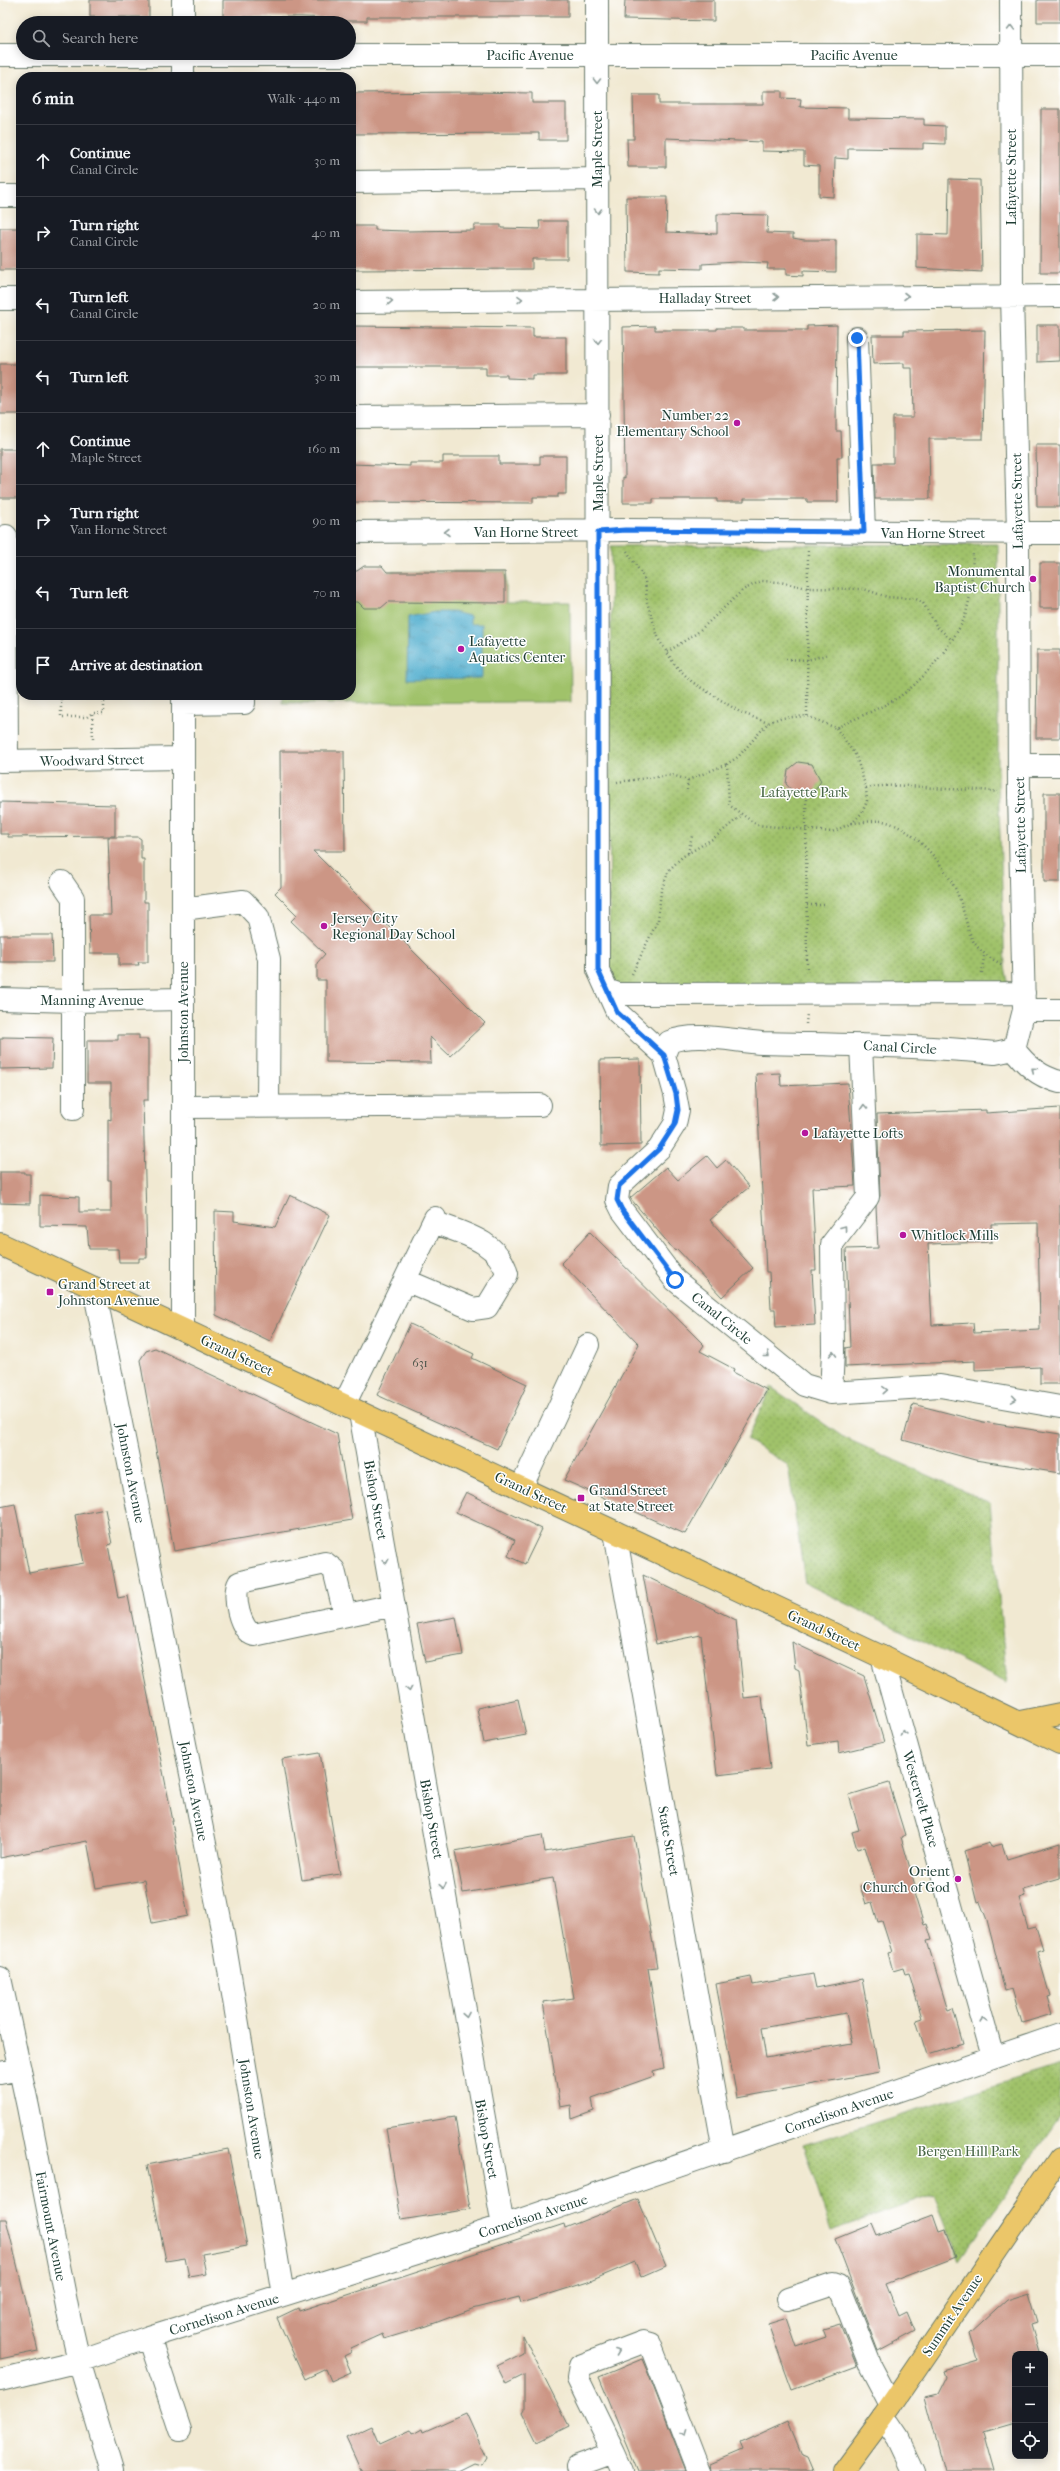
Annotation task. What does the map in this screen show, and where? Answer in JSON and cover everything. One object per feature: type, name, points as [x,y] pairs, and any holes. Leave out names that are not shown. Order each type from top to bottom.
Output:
[{"type":"main road","name":"Grand Street","points":[[0,1244],[882,1657],[1020,1722],[1060,1743]]},
{"type":"main road","points":[[1020,1722],[1060,1714]]},
{"type":"main road","name":"Summit Avenue","points":[[843,2471],[887,2411],[1060,2158]]},
{"type":"street","points":[[183,0],[183,16]]},
{"type":"street","name":"Maple Street","points":[[597,0],[598,970],[600,980],[609,991],[617,1012],[664,1055]]},
{"type":"street","name":"Lafayette Street","points":[[1011,0],[1012,296],[1018,533],[1019,765],[1024,1002],[1014,1049]]},
{"type":"street","name":"Pacific Avenue","points":[[356,54],[1060,55]]},
{"type":"street","name":"Pacific Avenue","points":[[0,56],[16,56]]},
{"type":"street","points":[[183,60],[183,72]]},
{"type":"street","points":[[356,182],[598,179]]},
{"type":"street","points":[[0,196],[16,196]]},
{"type":"street","name":"Halladay Street","points":[[356,302],[598,298],[1060,296]]},
{"type":"street","points":[[0,299],[16,299]]},
{"type":"street","points":[[857,338],[864,532]]},
{"type":"street","points":[[356,417],[598,415]]},
{"type":"street","name":"Van Horne Street","points":[[356,532],[598,532],[625,530],[1060,533]]},
{"type":"street","points":[[4,761],[14,652],[9,536]]},
{"type":"street","name":"Johnston Avenue","points":[[183,700],[183,1329]]},
{"type":"street","points":[[198,700],[244,703],[244,700]]},
{"type":"street","name":"Woodward Street","points":[[4,761],[183,758]]},
{"type":"street","points":[[1019,765],[1060,765]]},
{"type":"street","points":[[62,882],[73,898],[73,1109]]},
{"type":"street","points":[[183,909],[243,901],[258,917],[269,959],[268,1106]]},
{"type":"street","points":[[609,991],[618,994],[807,995],[1024,1002],[1060,1010]]},
{"type":"street","name":"Manning Avenue","points":[[0,999],[73,1001],[183,999]]},
{"type":"street","name":"Canal Circle","points":[[1014,1049],[995,1053],[806,1042],[761,1043],[682,1036],[669,1042],[664,1055],[678,1110],[675,1124],[659,1149],[619,1186],[617,1200],[622,1210],[675,1280],[804,1385],[831,1393],[940,1386],[1060,1406]]},
{"type":"street","points":[[831,1393],[833,1352],[832,1244],[868,1197],[861,1045]]},
{"type":"street","points":[[1014,1049],[1022,1060],[1043,1078],[1060,1082]]},
{"type":"street","points":[[183,1107],[540,1105]]},
{"type":"street","points":[[352,1409],[405,1280],[434,1220],[487,1245],[505,1264],[507,1274],[488,1308],[473,1309],[405,1280]]},
{"type":"street","name":"Johnston Avenue","points":[[94,1288],[223,1934],[282,2295]]},
{"type":"street","points":[[521,1488],[588,1345]]},
{"type":"street","name":"Bishop Street","points":[[352,1409],[394,1605],[503,2226]]},
{"type":"street","name":"State Street","points":[[615,1532],[724,2151]]},
{"type":"street","points":[[345,1615],[334,1570],[325,1563],[245,1581],[239,1584],[235,1593],[245,1630],[254,1635],[394,1605]]},
{"type":"street","name":"Westervelt Place","points":[[882,1657],[993,2057]]},
{"type":"street","name":"Fairmount Avenue","points":[[0,1978],[10,2071],[79,2361],[112,2471]]},
{"type":"street","name":"Cornelison Avenue","points":[[0,2380],[79,2361],[149,2337],[503,2226],[1060,2035]]},
{"type":"street","points":[[788,2299],[833,2284],[839,2286],[898,2439],[913,2471]]},
{"type":"street","points":[[149,2337],[180,2430]]},
{"type":"street","points":[[574,2469],[618,2462],[578,2379],[580,2366],[642,2342],[650,2344],[699,2471]]},
{"type":"path","points":[[625,547],[645,580],[652,620],[659,640],[675,665],[692,682],[740,712],[768,724]]},
{"type":"path","points":[[807,716],[808,547]]},
{"type":"path","points":[[836,728],[899,696],[924,676],[963,621],[972,587],[974,547]]},
{"type":"path","points":[[667,652],[697,633],[752,584],[761,581],[780,582],[807,588],[864,589],[887,597],[916,599],[923,603],[937,626],[951,639]]},
{"type":"path","points":[[786,659],[807,660],[826,655]]},
{"type":"path","points":[[61,700],[61,717],[87,717],[92,713],[104,713],[104,700]]},
{"type":"path","points":[[92,713],[94,740]]},
{"type":"path","points":[[617,782],[672,775],[688,780],[727,764],[738,757],[768,724],[780,718],[807,716],[836,728],[856,756],[866,788],[867,801],[862,813],[852,823]]},
{"type":"path","points":[[727,764],[729,805],[757,825],[806,831],[832,832],[852,823],[881,821],[900,826],[933,855],[952,884],[968,933],[984,956],[1005,966]]},
{"type":"path","points":[[688,780],[688,790]]},
{"type":"path","points":[[866,788],[886,784],[947,789],[976,788],[1000,793]]},
{"type":"path","points":[[806,795],[806,1042]]},
{"type":"path","points":[[631,977],[658,920],[661,891],[669,870],[688,853],[714,838],[742,815]]},
{"type":"path","points":[[688,853],[692,836]]},
{"type":"path","points":[[807,905],[824,905]]},
{"type":"green space","name":"Lafayette Park","points":[[998,544],[998,782],[1005,966],[1009,987],[609,986],[611,546]]},
{"type":"green space","name":"Lafayette Aquatics Center","points":[[506,571],[506,602],[570,602],[571,702],[283,703],[283,700],[356,700],[356,572]]},
{"type":"green space","points":[[771,1387],[843,1437],[990,1503],[1007,1683],[805,1583],[788,1465],[747,1440]]},
{"type":"green space","name":"Bergen Hill Park","points":[[1060,2065],[1060,2116],[960,2260],[934,2195],[831,2231],[803,2145]]},
{"type":"water","points":[[435,612],[453,612],[470,616],[470,624],[482,624],[482,678],[407,679],[408,617]]},
{"type":"building","points":[[90,0],[149,0],[149,16],[90,16]]},
{"type":"building","points":[[223,0],[568,0],[568,17],[367,17],[367,21],[356,21],[356,16],[223,16]]},
{"type":"building","points":[[625,0],[714,0],[714,21],[624,19]]},
{"type":"building","points":[[1037,0],[1060,0],[1060,22],[1037,22]]},
{"type":"building","points":[[763,91],[782,91],[782,98],[801,99],[800,107],[848,108],[848,118],[924,119],[924,125],[945,126],[945,144],[923,143],[923,149],[848,148],[848,159],[835,158],[834,197],[819,196],[819,166],[804,165],[804,152],[762,151],[762,142],[666,138],[666,167],[628,167],[627,139],[634,139],[633,95],[659,95],[659,104],[763,104]]},
{"type":"building","points":[[356,93],[532,93],[532,103],[566,103],[566,140],[539,140],[539,133],[356,134]]},
{"type":"building","points":[[1041,109],[1060,109],[1060,273],[1040,273]]},
{"type":"building","points":[[949,179],[980,180],[982,272],[917,268],[917,234],[948,235]]},
{"type":"building","points":[[626,197],[667,197],[666,232],[717,234],[717,214],[768,215],[767,233],[793,234],[793,238],[804,240],[836,240],[836,272],[803,271],[803,276],[786,275],[786,269],[767,269],[768,263],[737,262],[702,264],[702,269],[659,268],[659,273],[627,272]]},
{"type":"building","points":[[539,221],[567,221],[567,259],[532,259],[532,269],[356,270],[356,226],[375,226],[375,230],[406,231],[474,230],[474,225],[501,225],[501,228],[540,229]]},
{"type":"building","points":[[0,228],[16,228],[16,270],[0,270]]},
{"type":"building","name":"Number 22 Elementary School","points":[[837,325],[836,431],[841,431],[842,457],[837,457],[838,502],[807,502],[807,499],[744,499],[744,502],[717,502],[717,499],[653,499],[653,503],[623,503],[623,477],[625,478],[623,327],[655,326],[655,330],[717,330],[717,328],[743,328],[743,330],[807,330],[807,326]]},
{"type":"building","points":[[1037,325],[1060,325],[1060,361],[1037,362]]},
{"type":"building","points":[[356,326],[533,328],[533,337],[566,337],[566,375],[532,375],[532,379],[507,378],[507,375],[486,375],[486,367],[356,367]]},
{"type":"building","points":[[985,330],[983,439],[929,439],[930,499],[875,499],[874,463],[893,463],[893,417],[913,417],[912,368],[904,368],[904,363],[873,364],[872,335],[904,335],[904,331]]},
{"type":"building","points":[[0,364],[16,364],[16,414],[0,414]]},
{"type":"building","points":[[1036,445],[1060,445],[1060,507],[1037,507]]},
{"type":"building","points":[[0,449],[16,449],[16,498],[0,498]]},
{"type":"building","points":[[443,456],[499,456],[499,464],[540,464],[540,456],[566,456],[566,494],[558,494],[558,497],[533,497],[533,503],[356,502],[356,464],[410,466],[410,463],[443,463]]},
{"type":"building","points":[[1040,563],[1060,563],[1060,608],[1040,608]]},
{"type":"building","points":[[364,566],[382,566],[387,572],[505,572],[505,603],[388,602],[381,608],[364,608],[356,602],[357,571]]},
{"type":"building","points":[[1037,650],[1060,650],[1060,738],[1036,738]]},
{"type":"building","points":[[280,751],[344,751],[345,851],[313,851],[485,1023],[450,1056],[430,1037],[431,1063],[326,1062],[326,980],[317,980],[317,963],[325,954],[291,921],[297,915],[275,893],[281,887]]},
{"type":"building","points":[[798,762],[812,764],[821,781],[812,795],[796,795],[786,784],[788,770]]},
{"type":"building","points":[[1044,793],[1060,793],[1060,882],[1044,882]]},
{"type":"building","points":[[0,802],[115,805],[115,836],[8,837],[8,834],[0,834]]},
{"type":"building","points":[[108,837],[138,837],[141,839],[141,859],[144,859],[144,902],[148,902],[148,962],[138,962],[139,965],[119,965],[119,953],[90,953],[89,915],[111,915]]},
{"type":"building","points":[[0,935],[52,935],[53,962],[0,962]]},
{"type":"building","points":[[118,1035],[139,1035],[139,1039],[148,1039],[148,1100],[143,1100],[147,1258],[139,1258],[139,1262],[119,1262],[118,1249],[89,1249],[87,1227],[40,1226],[40,1195],[79,1197],[79,1212],[111,1212],[111,1180],[108,1180],[108,1119],[111,1120],[111,1083],[87,1083],[87,1040],[118,1040]]},
{"type":"building","points":[[3,1037],[53,1038],[52,1068],[0,1069],[0,1039],[3,1039]]},
{"type":"building","points":[[640,1059],[641,1145],[601,1146],[600,1060]]},
{"type":"building","name":"Lafayette Lofts","points":[[780,1073],[781,1086],[848,1083],[855,1186],[812,1188],[816,1270],[812,1270],[815,1325],[776,1327],[775,1309],[771,1309],[769,1272],[766,1272],[756,1074]]},
{"type":"building","name":"Whitlock Mills","points":[[1060,1108],[1060,1384],[1040,1384],[1040,1367],[975,1370],[975,1361],[845,1367],[845,1348],[850,1347],[846,1249],[878,1248],[876,1206],[880,1196],[877,1114],[986,1110],[986,1113]],"holes":[[[1038,1223],[1040,1330],[974,1333],[973,1323],[932,1325],[928,1244],[992,1242],[991,1224]]]},
{"type":"building","points":[[707,1156],[717,1168],[726,1160],[749,1187],[710,1220],[753,1268],[722,1297],[677,1249],[675,1251],[630,1198],[666,1167],[678,1180]]},
{"type":"building","points":[[0,1172],[25,1172],[25,1174],[30,1174],[30,1204],[0,1203]]},
{"type":"building","points":[[290,1195],[330,1215],[270,1341],[216,1315],[215,1211],[234,1212],[234,1221],[275,1227]]},
{"type":"building","points":[[590,1232],[704,1345],[700,1351],[734,1369],[733,1372],[767,1390],[685,1534],[564,1480],[639,1344],[561,1263]]},
{"type":"building","points":[[410,1324],[474,1354],[472,1358],[527,1384],[497,1449],[377,1395]]},
{"type":"building","points":[[155,1348],[337,1434],[352,1520],[174,1551],[140,1360],[146,1351]]},
{"type":"building","points":[[913,1404],[983,1422],[1060,1434],[1060,1473],[975,1460],[903,1440]]},
{"type":"building","points":[[466,1492],[542,1529],[525,1564],[508,1556],[515,1540],[456,1512]]},
{"type":"building","points":[[15,1504],[29,1573],[84,1563],[75,1515],[105,1509],[112,1544],[108,1545],[118,1598],[128,1596],[173,1821],[188,1916],[152,1923],[144,1880],[96,1888],[87,1841],[0,1858],[0,1507]]},
{"type":"building","points":[[643,1575],[736,1620],[744,1698],[762,1696],[770,1769],[717,1775],[701,1635],[656,1644]]},
{"type":"building","points":[[456,1617],[463,1655],[425,1662],[417,1624]]},
{"type":"building","points":[[792,1642],[864,1676],[884,1742],[839,1753],[838,1741],[808,1745],[799,1670],[795,1668]]},
{"type":"building","points":[[518,1699],[526,1735],[484,1743],[477,1708]]},
{"type":"building","points":[[320,1753],[340,1874],[302,1880],[282,1759]]},
{"type":"building","points":[[889,1783],[905,1835],[901,1837],[916,1889],[913,1890],[924,1925],[927,1924],[932,1940],[927,1941],[948,2011],[953,2009],[963,2044],[927,2055],[916,2020],[922,2018],[909,1973],[905,1974],[903,1968],[893,1971],[888,1953],[892,1952],[882,1921],[878,1922],[872,1902],[866,1904],[860,1886],[876,1882],[865,1847],[857,1849],[852,1832],[859,1830],[849,1795]]},
{"type":"building","points":[[542,1835],[545,1852],[634,1836],[657,1967],[648,1968],[664,2068],[653,2071],[654,2076],[592,2098],[594,2111],[572,2119],[571,2105],[560,2107],[543,2002],[574,1998],[553,1878],[463,1893],[455,1851]]},
{"type":"building","points":[[989,1843],[991,1847],[1002,1844],[1007,1859],[1060,1843],[1060,1878],[1023,1889],[1025,1896],[1019,1898],[1028,1929],[1036,1927],[1043,1949],[1037,1951],[1050,1996],[1047,1997],[1052,2014],[1022,2023],[1012,1989],[1005,1991],[987,1920],[980,1902],[977,1903],[964,1851]]},
{"type":"building","points":[[813,1974],[816,1988],[862,1979],[879,2072],[737,2098],[716,1984],[751,1977],[753,1985]],"holes":[[[846,2013],[852,2043],[766,2058],[761,2028]]]},
{"type":"building","points":[[455,2117],[470,2209],[401,2220],[386,2128]]},
{"type":"building","points":[[228,2149],[247,2246],[202,2254],[206,2274],[189,2277],[185,2258],[166,2261],[147,2165]]},
{"type":"building","points":[[638,2199],[666,2266],[641,2277],[635,2262],[588,2282],[521,2303],[519,2297],[472,2309],[427,2326],[384,2339],[382,2334],[351,2348],[352,2352],[344,2356],[351,2372],[331,2381],[326,2369],[305,2379],[277,2318],[298,2308],[299,2311],[564,2224],[565,2228]]},
{"type":"building","points":[[933,2215],[939,2232],[945,2230],[956,2257],[886,2284],[899,2316],[907,2312],[915,2331],[878,2351],[835,2239],[872,2224],[877,2236]]},
{"type":"building","points":[[0,2219],[6,2219],[38,2351],[0,2359]]},
{"type":"building","points":[[1029,2292],[1038,2322],[1032,2324],[1040,2351],[1012,2351],[1012,2423],[984,2431],[995,2471],[945,2471],[925,2397],[937,2394],[946,2376],[944,2370],[977,2360],[969,2334],[1007,2299]]},
{"type":"building","points":[[787,2318],[797,2347],[826,2337],[823,2329],[840,2324],[857,2366],[792,2390],[768,2324]]},
{"type":"building","points":[[523,2335],[569,2426],[537,2442],[522,2412],[524,2409],[524,2375],[506,2384],[497,2366],[523,2353]]},
{"type":"building","points":[[642,2359],[686,2471],[638,2471],[599,2377]]},
{"type":"building","points":[[466,2413],[486,2457],[481,2465],[474,2463],[458,2471],[361,2471],[346,2438],[372,2426],[380,2444],[411,2430],[413,2434],[422,2429],[423,2432]]},
{"type":"building","points":[[788,2421],[802,2455],[807,2457],[813,2471],[711,2471],[710,2464],[743,2450],[740,2443]]},
{"type":"place","name":"Number 22 Elementary School","points":[[737,423]]},
{"type":"place","name":"Monumental Baptist Church","points":[[1033,579]]},
{"type":"place","name":"Lafayette Aquatics Center","points":[[461,649]]},
{"type":"place","name":"Jersey City Regional Day School","points":[[324,926]]},
{"type":"place","name":"Lafayette Lofts","points":[[805,1133]]},
{"type":"place","name":"Whitlock Mills","points":[[903,1235]]},
{"type":"place","name":"Grand Street at Johnston Avenue","points":[[50,1292]]},
{"type":"place","name":"Grand Street at State Street","points":[[581,1498]]},
{"type":"place","name":"Orient Church of God","points":[[958,1879]]},
{"type":"route","points":[[675,1280],[622,1210],[617,1200],[619,1186],[659,1149],[675,1124],[678,1110],[676,1094],[664,1055],[617,1012],[609,991],[600,980],[598,970],[598,532],[625,530],[864,532],[857,338]]}]
